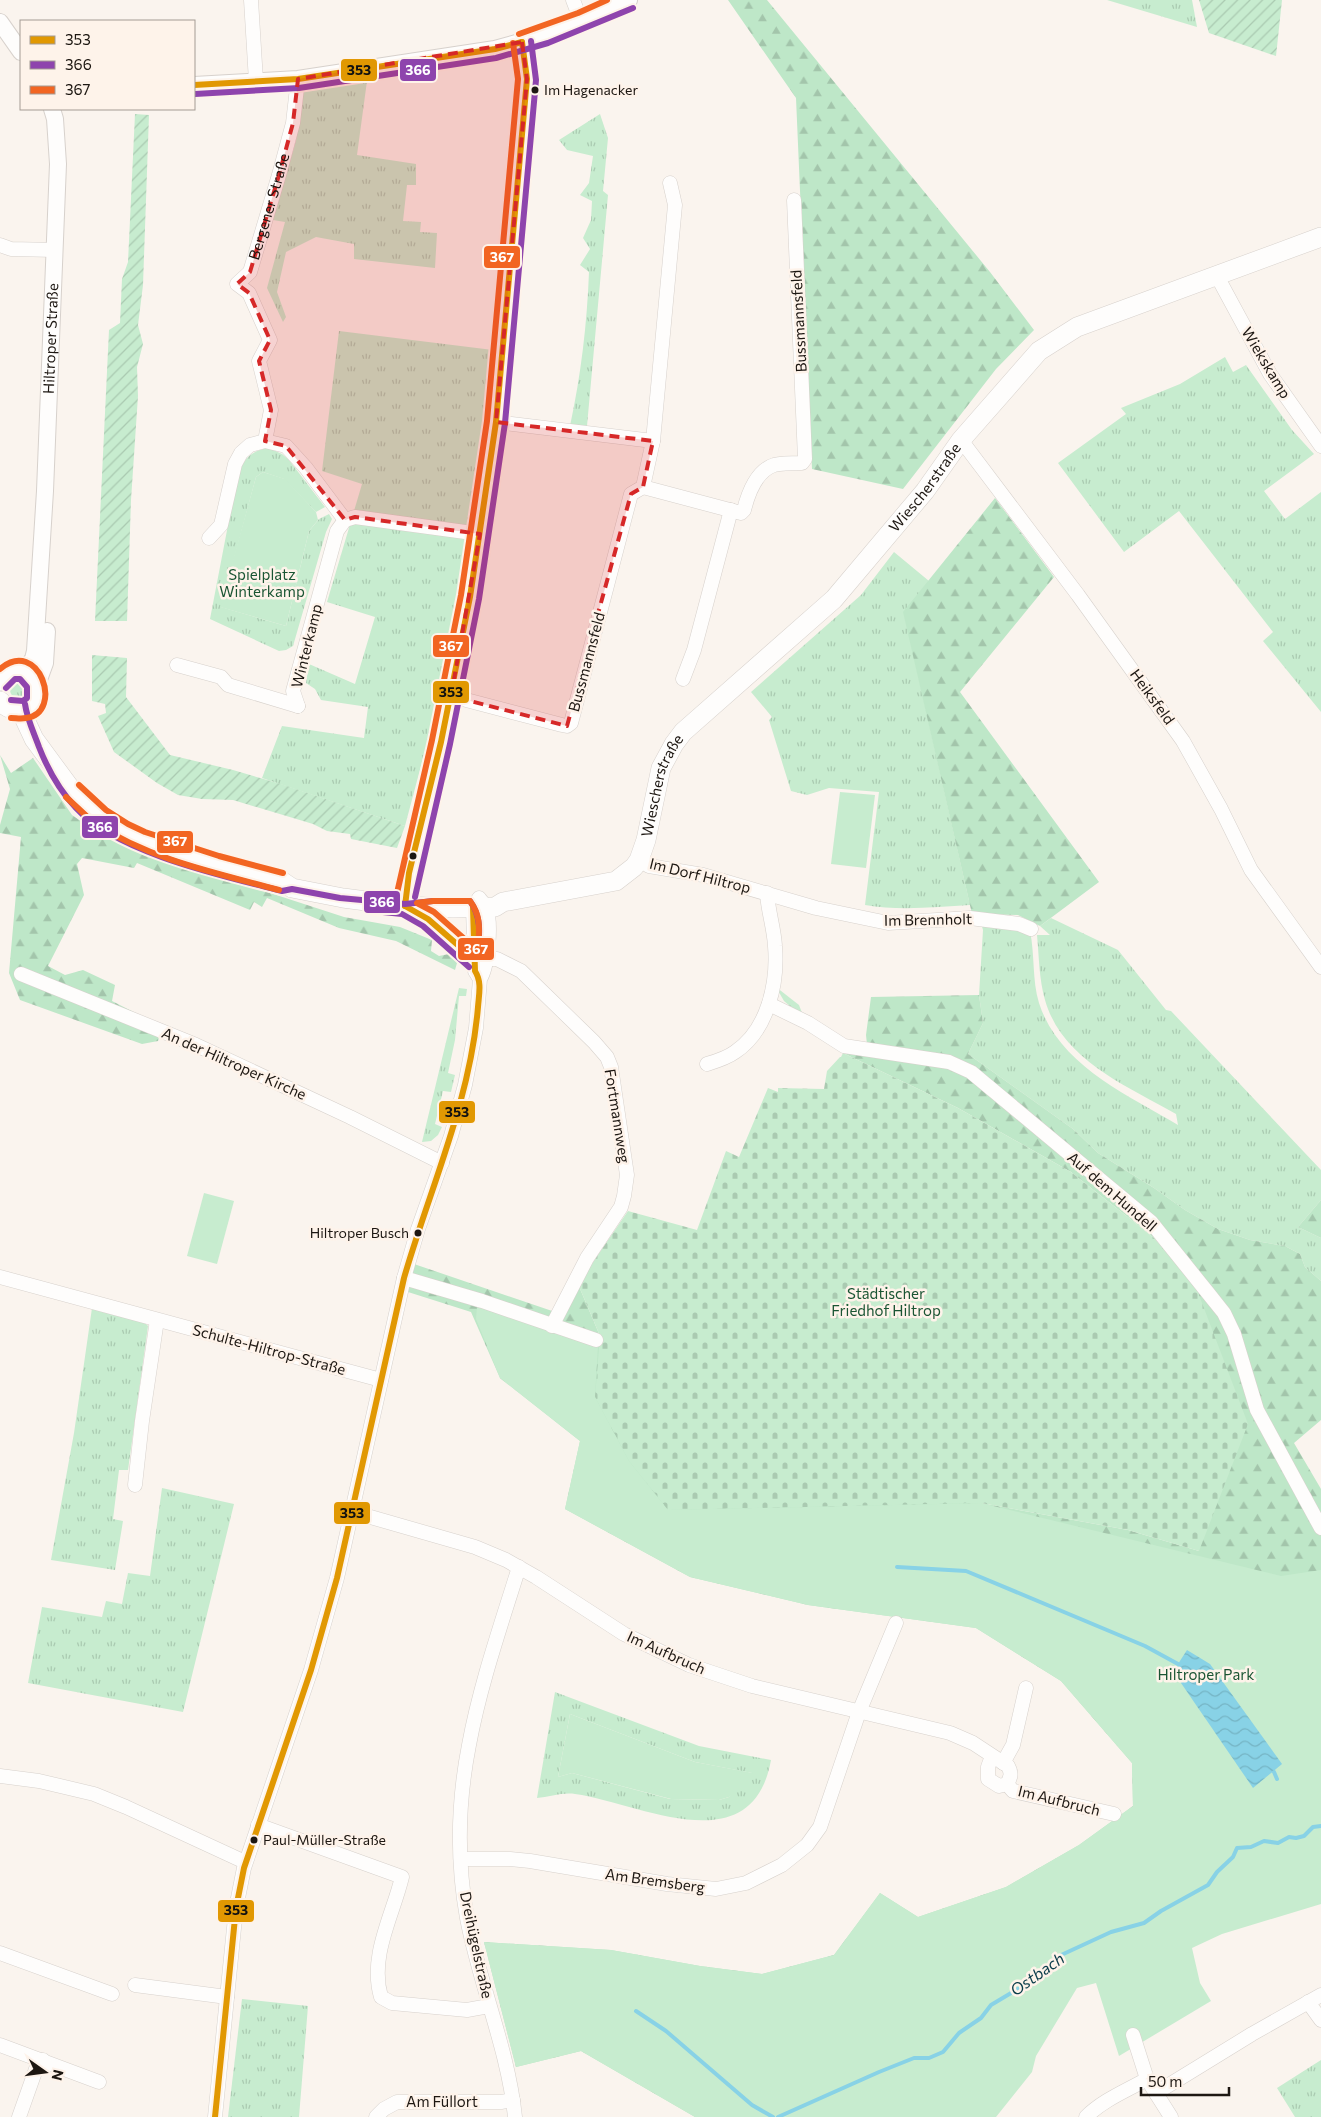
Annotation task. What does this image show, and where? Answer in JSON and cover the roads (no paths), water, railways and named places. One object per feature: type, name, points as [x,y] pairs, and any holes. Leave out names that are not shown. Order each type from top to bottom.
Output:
[{"type":"main road","name":"Wiescherstraße","points":[[639,860],[646,840],[661,768],[683,732],[834,599],[915,504],[961,440],[1038,351],[1077,327],[1321,237]]},
{"type":"main road","points":[[1,677],[10,672],[24,671],[34,679],[30,700],[35,713],[65,782],[82,801],[101,817],[124,832],[142,840],[217,864],[283,882],[292,880],[405,900],[485,904],[616,880],[634,867],[639,860]]},
{"type":"main road","points":[[0,701],[12,710],[30,700]]},
{"type":"street","points":[[251,0],[256,81]]},
{"type":"street","points":[[573,0],[581,21]]},
{"type":"street","points":[[195,85],[298,79],[486,51],[522,42],[581,21],[629,0]]},
{"type":"street","points":[[0,22],[20,51]]},
{"type":"street","points":[[405,900],[451,696],[470,597],[496,422],[511,238],[527,79],[522,42]]},
{"type":"street","name":"Bergener Straße","points":[[265,441],[271,410],[259,362],[270,340],[249,293],[237,284],[250,272],[280,175],[293,123],[298,79]]},
{"type":"street","name":"Hiltroper Straße","points":[[24,671],[35,651],[41,569],[58,146],[52,110]]},
{"type":"street","name":"Bussmannsfeld","points":[[451,696],[568,726],[570,722],[631,494],[643,487],[653,441],[675,205],[670,184]]},
{"type":"street","name":"Bussmannsfeld","points":[[731,510],[741,513],[744,510],[754,483],[763,472],[773,465],[802,463],[805,459],[794,200]]},
{"type":"street","points":[[0,245],[11,249],[55,250]]},
{"type":"street","name":"Wiekskamp","points":[[1218,276],[1270,374],[1321,446]]},
{"type":"street","points":[[496,422],[653,441]]},
{"type":"street","name":"Heiksfeld","points":[[961,440],[1078,595],[1183,741],[1221,809],[1251,870],[1321,967]]},
{"type":"street","points":[[209,538],[221,524],[235,464],[241,453],[250,445],[265,441],[286,446],[306,468],[345,520],[355,517],[480,534]]},
{"type":"street","points":[[643,487],[731,510],[694,650],[683,679]]},
{"type":"street","name":"Winterkamp","points":[[177,665],[221,677],[228,685],[298,706],[293,690],[337,531],[345,520]]},
{"type":"street","name":"Hiltroper Straße","points":[[30,700],[46,653],[45,599],[41,569]]},
{"type":"street","name":"Im Dorf Hiltrop","points":[[639,860],[649,866],[703,875],[768,893],[776,954],[769,1004],[757,1030],[750,1040],[735,1053],[707,1064]]},
{"type":"street","name":"Im Brennholt","points":[[768,893],[816,908],[888,923],[970,918],[1019,924],[1031,929]]},
{"type":"street","points":[[215,2117],[236,1908],[245,1862],[311,1670],[333,1593],[353,1512],[404,1278],[418,1229],[457,1115],[472,1050],[480,979],[485,972],[481,959],[485,904]]},
{"type":"street","name":"Fortmannweg","points":[[481,959],[497,959],[521,971],[594,1042],[607,1058],[611,1067],[627,1175],[624,1196],[621,1207],[587,1258],[552,1326]]},
{"type":"street","name":"An der Hiltroper Kirche","points":[[21,974],[196,1045],[350,1117],[442,1163]]},
{"type":"street","name":"Auf dem Hundell","points":[[769,1004],[808,1024],[844,1046],[949,1062],[971,1072],[1151,1222],[1224,1313],[1234,1334],[1257,1410],[1321,1528]]},
{"type":"street","name":"Schulte-Hiltrop-Straße","points":[[0,1277],[381,1380]]},
{"type":"street","points":[[404,1278],[482,1301],[596,1340]]},
{"type":"street","points":[[135,1485],[142,1421],[157,1320]]},
{"type":"street","name":"Im Aufbruch","points":[[353,1512],[475,1547],[519,1567],[624,1634],[672,1659],[738,1682],[945,1731],[974,1743],[998,1760]]},
{"type":"street","name":"Dreihügelstraße","points":[[515,2117],[505,2059],[489,2006],[468,1919],[463,1890],[462,1810],[468,1746],[476,1712],[519,1567]]},
{"type":"street","name":"Am Bremsberg","points":[[462,1859],[530,1861],[700,1889],[716,1889],[746,1883],[769,1873],[795,1856],[807,1845],[820,1827],[859,1712],[896,1622]]},
{"type":"street","name":"Im Aufbruch","points":[[1026,1688],[1013,1745],[988,1767],[988,1779],[999,1786],[1007,1784],[1013,1791],[1114,1814]]},
{"type":"street","points":[[0,1776],[39,1781],[94,1794],[245,1862]]},
{"type":"street","points":[[258,1825],[402,1877],[381,1946],[377,1984],[380,1997],[392,2003],[468,2010],[489,2006]]},
{"type":"street","points":[[0,1953],[112,1994]]},
{"type":"street","points":[[135,1986],[227,1997]]},
{"type":"street","points":[[1156,2093],[1252,2034],[1321,1995]]},
{"type":"street","points":[[1308,2002],[1321,2020]]},
{"type":"street","points":[[1133,2035],[1147,2079],[1171,2117]]},
{"type":"street","points":[[0,2045],[99,2082]]},
{"type":"street","points":[[19,2117],[36,2069],[43,2060]]},
{"type":"street","points":[[1086,2117],[1094,2109],[1147,2079]]},
{"type":"street","name":"Am Füllort","points":[[376,2117],[384,2109],[397,2102],[501,2102],[513,2100]]},
{"type":"water","points":[[1187,1650],[1210,1664],[1282,1764],[1253,1788],[1181,1683],[1178,1664]]},
{"type":"waterway","points":[[897,1567],[966,1571],[1145,1646],[1178,1664]]},
{"type":"waterway","points":[[1274,1772],[1277,1779]]},
{"type":"waterway","name":"Ostbach","points":[[778,2117],[914,2058],[929,2058],[943,2052],[959,2033],[981,2018],[991,2005],[1033,1980],[1059,1956],[1111,1932],[1144,1923],[1161,1911],[1208,1885],[1217,1872],[1233,1857],[1237,1848],[1251,1847],[1264,1841],[1278,1843],[1289,1837],[1304,1836],[1313,1827],[1321,1826]]},
{"type":"waterway","name":"Ostbach","points":[[636,2011],[666,2031],[752,2105],[773,2117]]},
{"type":"place","name":"Im Hagenacker","points":[[535,90]]},
{"type":"place","name":"Hiltroper Busch","points":[[418,1233]]},
{"type":"place","name":"Paul-Müller-Straße","points":[[254,1840]]},
{"type":"park label","name":"Spielplatz Winterkamp","points":[[262,584]]},
{"type":"park label","name":"Städtischer Friedhof Hiltrop","points":[[886,1302]]},
{"type":"park label","name":"Hiltroper Park","points":[[1206,1675]]}]
